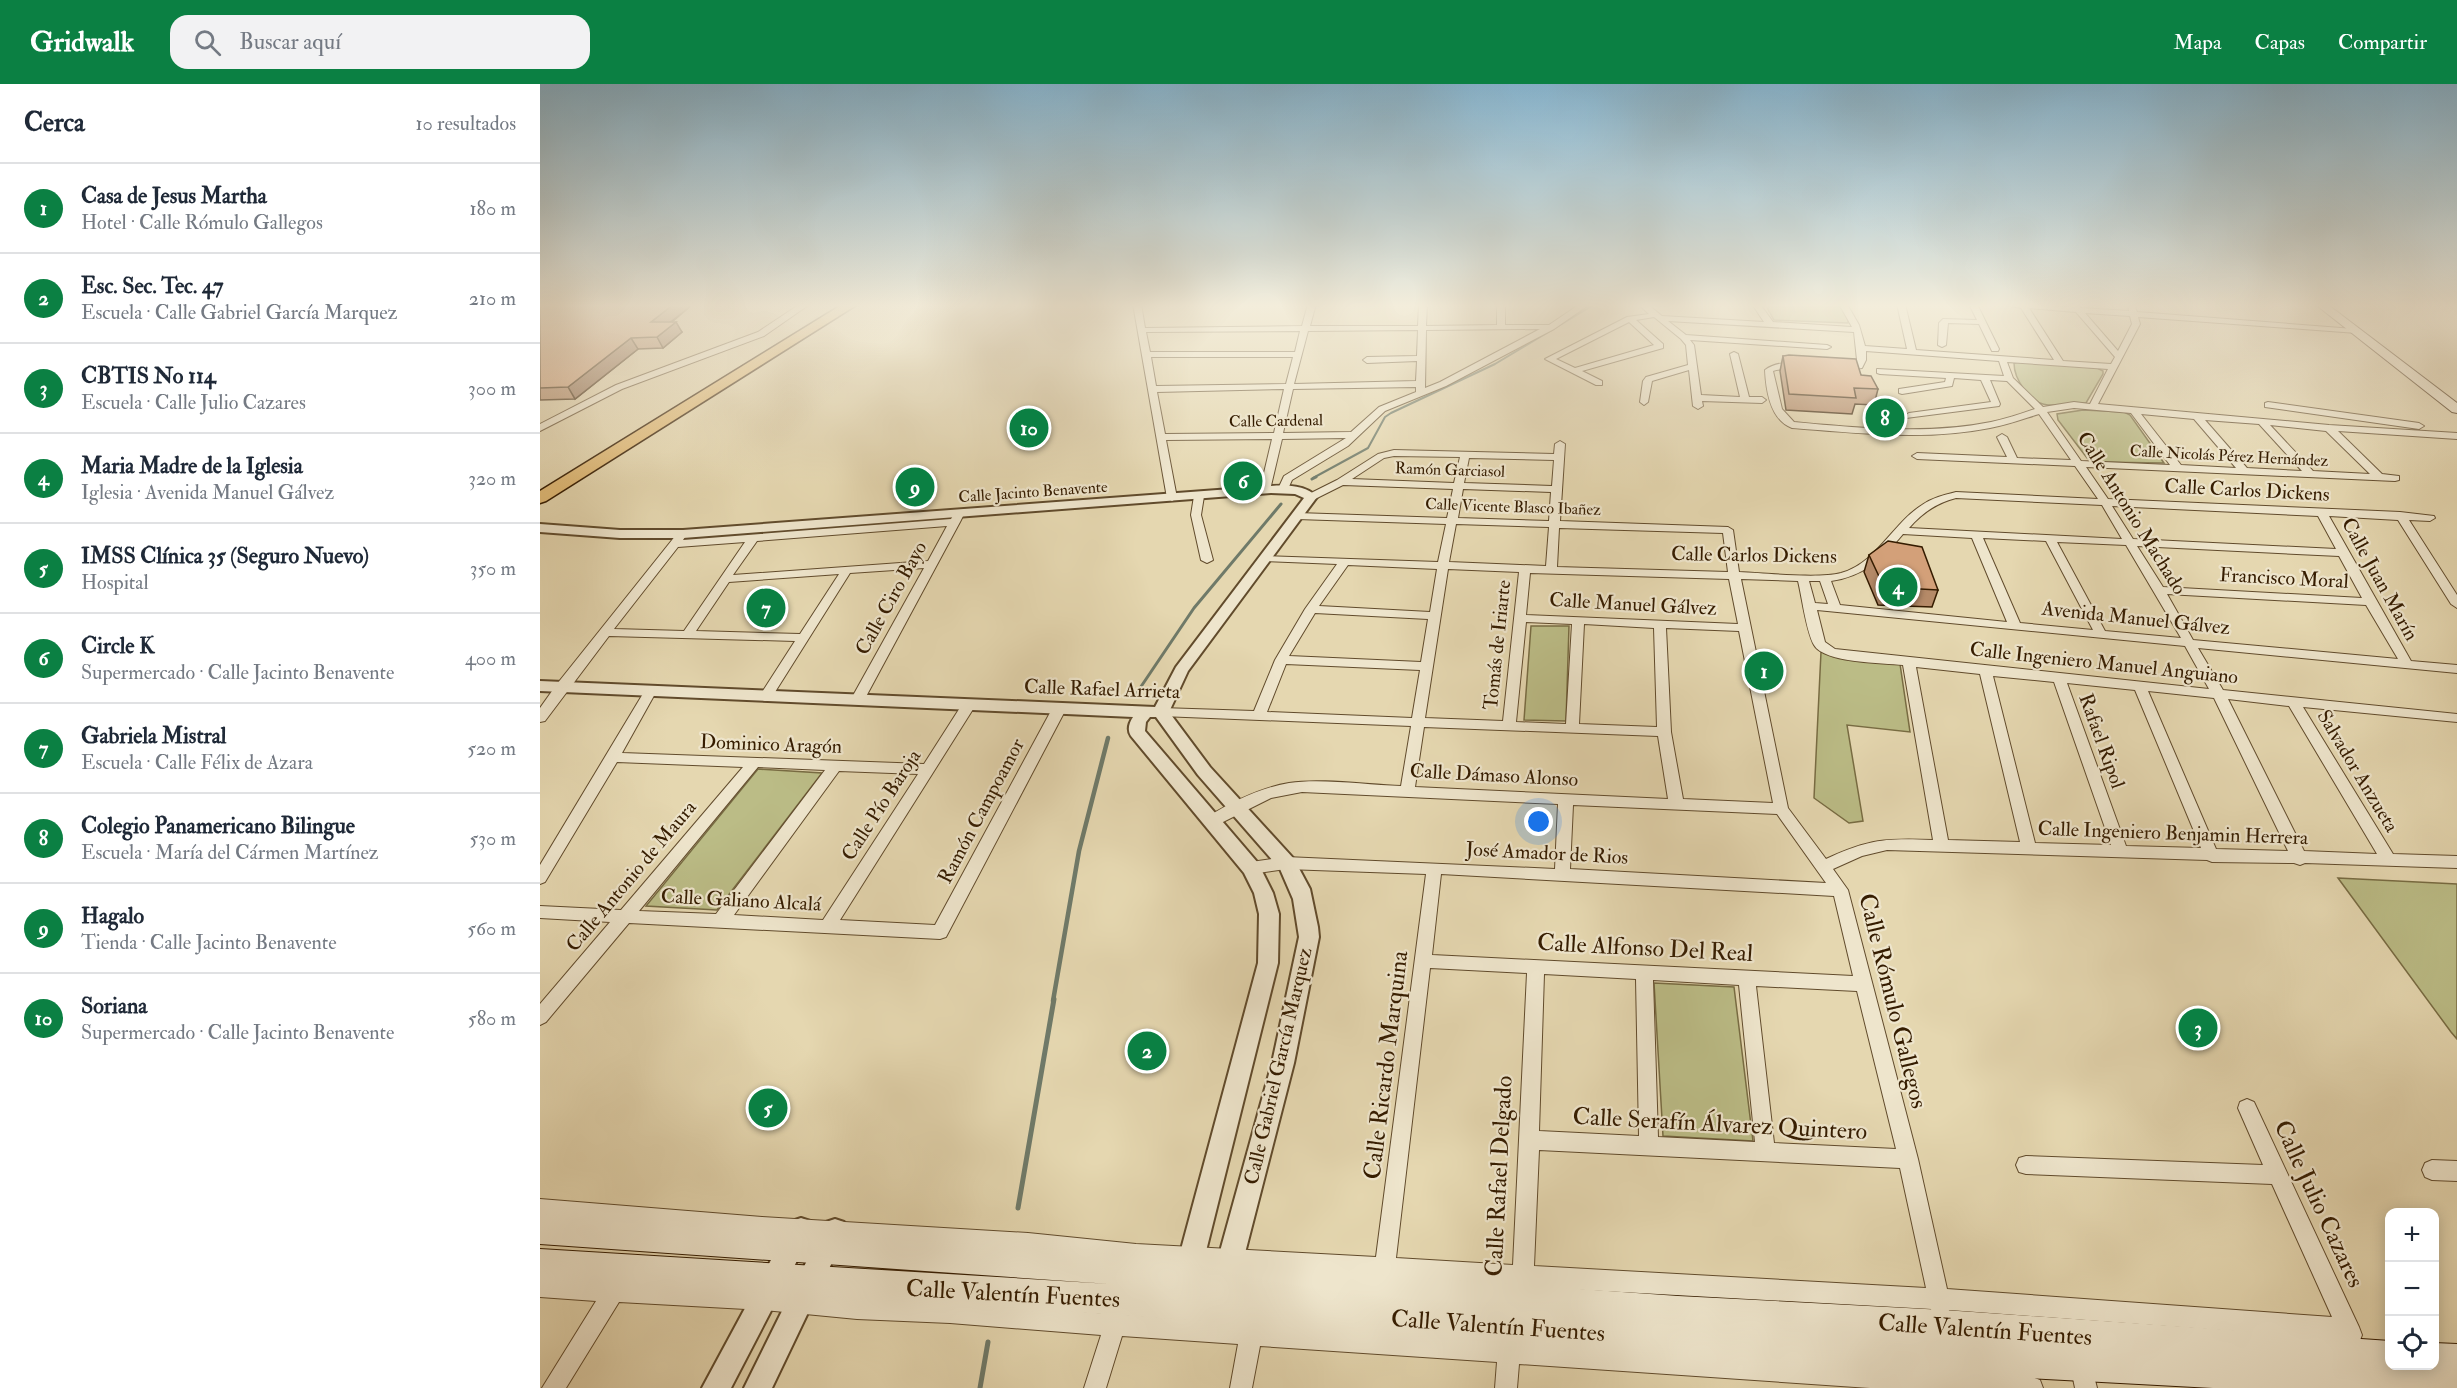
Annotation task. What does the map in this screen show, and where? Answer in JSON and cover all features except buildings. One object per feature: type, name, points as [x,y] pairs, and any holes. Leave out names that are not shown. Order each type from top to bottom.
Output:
[{"type":"main road","points":[[540,483],[735,365]]},
{"type":"main road","points":[[540,498],[754,365]]},
{"type":"main road","points":[[2399,365],[2457,409]]},
{"type":"main road","name":"Calle Valentín Fuentes","points":[[540,1229],[796,1239],[1028,1252],[1134,1262],[1186,1279],[1225,1281],[1516,1314],[1950,1358],[2084,1376],[2272,1377],[2368,1361]]},
{"type":"main road","name":"Calle Valentín Fuentes","points":[[540,1264],[769,1289],[805,1292],[864,1286],[954,1301],[1118,1313],[1186,1279]]},
{"type":"main road","name":"Calle Valentín Fuentes","points":[[1516,1314],[1941,1313],[2035,1368]]},
{"type":"main road","name":"Calle Valentín Fuentes","points":[[2035,1368],[2073,1335],[2368,1361],[2457,1385]]},
{"type":"main road","points":[[2439,1359],[2457,1360]]},
{"type":"street","points":[[540,428],[619,387],[678,365]]},
{"type":"street","points":[[1148,365],[1172,498]]},
{"type":"street","points":[[1265,490],[1296,365]]},
{"type":"street","points":[[1420,389],[1421,365]]},
{"type":"street","points":[[1153,389],[1289,387],[1420,389],[1443,384],[1479,365]]},
{"type":"street","points":[[1561,365],[1599,383]]},
{"type":"street","points":[[1574,371],[1595,365]]},
{"type":"street","points":[[1737,365],[1745,400]]},
{"type":"street","points":[[1826,367],[1852,368],[1861,365]]},
{"type":"street","name":"Calle Antonio Machado","points":[[2003,365],[2009,379],[2041,410],[2079,464],[2159,590],[2218,693],[2300,859]]},
{"type":"street","points":[[2085,365],[2114,367],[2093,406]]},
{"type":"street","points":[[1644,402],[1647,381],[1693,366],[1697,402],[1762,400]]},
{"type":"street","points":[[1805,366],[1777,366],[1769,370],[1780,413],[1784,420],[1792,425],[1935,433],[1995,425],[2041,410],[2062,406],[2093,406],[2329,428],[2457,434]]},
{"type":"street","points":[[1880,371],[2009,379]]},
{"type":"street","points":[[1896,372],[1906,407]]},
{"type":"street","points":[[1906,407],[1949,384],[1949,376]]},
{"type":"street","points":[[1906,407],[2000,404],[1985,378]]},
{"type":"street","points":[[1283,489],[1288,478],[1345,444],[1368,420],[1382,410],[1420,389]]},
{"type":"street","points":[[2268,405],[2360,417],[2457,434]]},
{"type":"street","points":[[2134,411],[2178,468]]},
{"type":"street","points":[[2197,416],[2245,472]]},
{"type":"street","points":[[2261,421],[2311,475]]},
{"type":"street","points":[[2329,428],[2379,477]]},
{"type":"street","name":"Calle Cardenal","points":[[1160,437],[1355,435]]},
{"type":"street","points":[[2002,437],[2014,461]]},
{"type":"street","points":[[1551,569],[1560,444]]},
{"type":"street","name":"Calle Nicolás Pérez Hernández","points":[[1917,456],[1946,452],[2014,461],[2395,478]]},
{"type":"street","name":"Calle Gabriel García Marquez","points":[[1186,1279],[1268,963],[1272,923],[1269,906],[1251,868],[1137,732],[1138,722],[1153,712],[1181,670],[1311,497],[1341,482],[1381,456],[1394,453],[1466,455]]},
{"type":"street","points":[[1407,791],[1443,565],[1466,455],[1560,457]]},
{"type":"street","name":"Ramón Garciasol","points":[[1341,482],[1557,489]]},
{"type":"street","name":"Calle Jacinto Benavente","points":[[540,528],[679,539],[957,518],[1265,490],[1283,489],[1304,492],[1311,497]]},
{"type":"street","points":[[1199,496],[1196,515],[1207,560]]},
{"type":"street","name":"Calle Carlos Dickens","points":[[1265,558],[1824,578],[1849,574],[1863,567],[1923,507],[1948,496],[2430,518]]},
{"type":"street","name":"Calle Juan Marín","points":[[2321,512],[2407,664]]},
{"type":"street","name":"Calle Vicente Blasco Ibañez","points":[[1297,516],[1728,530]]},
{"type":"street","points":[[2400,516],[2457,604]]},
{"type":"street","points":[[540,718],[561,687],[679,539],[753,538],[957,518]]},
{"type":"street","name":"Calle Ciro Bayo","points":[[857,701],[957,518]]},
{"type":"street","name":"Calle Rómulo Gallegos","points":[[1728,530],[1734,574],[1781,809],[1840,890],[1908,1159],[1950,1358]]},
{"type":"street","points":[[1900,531],[2344,553]]},
{"type":"street","points":[[1977,536],[2015,626]]},
{"type":"street","points":[[687,635],[753,538]]},
{"type":"street","points":[[2050,539],[2101,634]]},
{"type":"street","points":[[1258,717],[1281,660],[1311,609],[1344,562]]},
{"type":"street","points":[[725,579],[933,564]]},
{"type":"street","name":"Tomás de Iriarte","points":[[1509,725],[1525,569]]},
{"type":"street","points":[[765,697],[848,570]]},
{"type":"street","name":"Calle Ingeniero Manuel Anguiano","points":[[1803,578],[1819,644],[1833,653],[1985,671],[2457,718]]},
{"type":"street","points":[[1824,578],[1835,608]]},
{"type":"street","name":"Francisco Moral","points":[[2159,590],[2370,602]]},
{"type":"street","name":"Avenida Manuel Gálvez","points":[[1810,606],[2457,669]]},
{"type":"street","points":[[1311,609],[1435,616]]},
{"type":"street","name":"Calle Manuel Gálvez","points":[[1520,618],[1745,628]]},
{"type":"street","points":[[1572,728],[1578,621]]},
{"type":"street","points":[[1660,625],[1664,732],[1676,803]]},
{"type":"street","points":[[604,632],[805,638]]},
{"type":"street","points":[[1281,660],[1427,666]]},
{"type":"street","points":[[1909,662],[1941,844]]},
{"type":"street","points":[[1985,671],[2029,849]]},
{"type":"street","name":"Rafael Ripol","points":[[2059,678],[2121,852]]},
{"type":"street","name":"Calle Rafael Arrieta","points":[[540,686],[968,706],[1664,732]]},
{"type":"street","points":[[2140,687],[2212,856]]},
{"type":"street","points":[[540,878],[650,692]]},
{"type":"street","name":"Salvador Anzueta","points":[[2294,702],[2389,860]]},
{"type":"street","name":"Calle Pío Baroja","points":[[828,926],[968,706]]},
{"type":"street","name":"Ramón Campoamor","points":[[940,933],[1059,709]]},
{"type":"street","name":"Calle Gabriel García Marquez","points":[[1153,712],[1172,729],[1235,807],[1286,863],[1304,899],[1309,937],[1283,1063],[1225,1281]]},
{"type":"street","name":"Dominico Aragón","points":[[613,757],[928,769]]},
{"type":"street","name":"Calle Antonio de Maura","points":[[541,1014],[754,764]]},
{"type":"street","points":[[721,920],[836,765]]},
{"type":"street","name":"Calle Dámaso Alonso","points":[[1212,821],[1235,807],[1268,792],[1288,788],[1407,791],[1781,809]]},
{"type":"street","points":[[1562,875],[1566,798]]},
{"type":"street","name":"Calle Ingeniero Benjamin Herrera","points":[[1824,867],[1858,851],[1887,844],[1941,844],[2300,859],[2457,862]]},
{"type":"street","name":"José Amador de Rios","points":[[1251,868],[1286,863],[1434,868],[1840,890]]},
{"type":"street","name":"Calle Ricardo Marquina","points":[[1386,1267],[1434,868]]},
{"type":"street","name":"Calle Galiano Alcalá","points":[[540,912],[940,933]]},
{"type":"street","name":"Calle Alfonso Del Real","points":[[1423,961],[1864,984]]},
{"type":"street","name":"Calle Rafael Delgado","points":[[1506,1388],[1516,1314],[1530,1140],[1536,966]]},
{"type":"street","points":[[1644,972],[1649,1146]]},
{"type":"street","points":[[1747,978],[1765,1151]]},
{"type":"street","name":"Calle Julio Cazares","points":[[2247,1108],[2368,1361]]},
{"type":"street","name":"Calle Serafín Álvarez Quintero","points":[[1530,1140],[1908,1159]]},
{"type":"street","points":[[2026,1165],[2278,1175]]},
{"type":"street","points":[[2432,1170],[2457,1171]]},
{"type":"street","points":[[540,1209],[796,1239],[716,1388]]},
{"type":"street","points":[[758,1388],[830,1241]]},
{"type":"street","points":[[1095,1388],[1134,1262]]},
{"type":"street","points":[[1186,1279],[1225,1281],[1386,1267],[1516,1314]]},
{"type":"street","points":[[540,1287],[614,1292],[769,1289]]},
{"type":"street","points":[[553,1388],[614,1292]]},
{"type":"street","points":[[1118,1313],[1251,1334],[1516,1314],[2035,1368]]},
{"type":"street","points":[[1941,1313],[2368,1361]]},
{"type":"street","points":[[1241,1388],[1251,1334]]},
{"type":"street","points":[[2073,1335],[2084,1376]]},
{"type":"green space","points":[[2014,365],[2056,365],[2097,368],[2103,371],[2103,374],[2086,403],[2048,405],[2041,404],[2024,390]]},
{"type":"green space","points":[[2083,410],[2124,412],[2130,415],[2164,463],[2094,462],[2087,458],[2058,420],[2057,414]]},
{"type":"green space","points":[[1531,626],[1569,626],[1566,721],[1524,720]]},
{"type":"green space","points":[[1821,652],[1900,664],[1910,732],[1847,725],[1863,821],[1849,823],[1814,798]]},
{"type":"green space","points":[[758,769],[822,773],[717,910],[646,906]]},
{"type":"green space","points":[[2338,878],[2457,884],[2457,1039],[2451,1032]]},
{"type":"green space","points":[[1654,983],[1734,987],[1753,1141],[1663,1136]]},
{"type":"waterway","points":[[1313,478],[1368,448],[1385,417],[1391,413],[1493,365]]},
{"type":"waterway","points":[[1312,479],[1316,477]]},
{"type":"waterway","points":[[1136,694],[1194,608],[1281,504]]},
{"type":"waterway","points":[[1053,1001],[1079,851],[1108,738]]},
{"type":"waterway","points":[[1018,1208],[1054,999]]},
{"type":"waterway","points":[[980,1388],[988,1342]]},
{"type":"place","name":"Colegio Panamericano Bilingue","points":[[1885,418]]},
{"type":"place","name":"Soriana","points":[[1029,428]]},
{"type":"place","name":"Circle K","points":[[1243,481]]},
{"type":"place","name":"Hagalo","points":[[915,487]]},
{"type":"place","name":"Maria Madre de la Iglesia","points":[[1898,587]]},
{"type":"place","name":"Gabriela Mistral","points":[[766,608]]},
{"type":"place","name":"Casa de Jesus Martha","points":[[1764,671]]},
{"type":"place","name":"CBTIS No 114","points":[[2198,1028]]},
{"type":"place","name":"Esc. Sec. Tec. 47","points":[[1147,1051]]},
{"type":"place","name":"IMSS Clínica 35 (Seguro Nuevo)","points":[[768,1108]]}]
